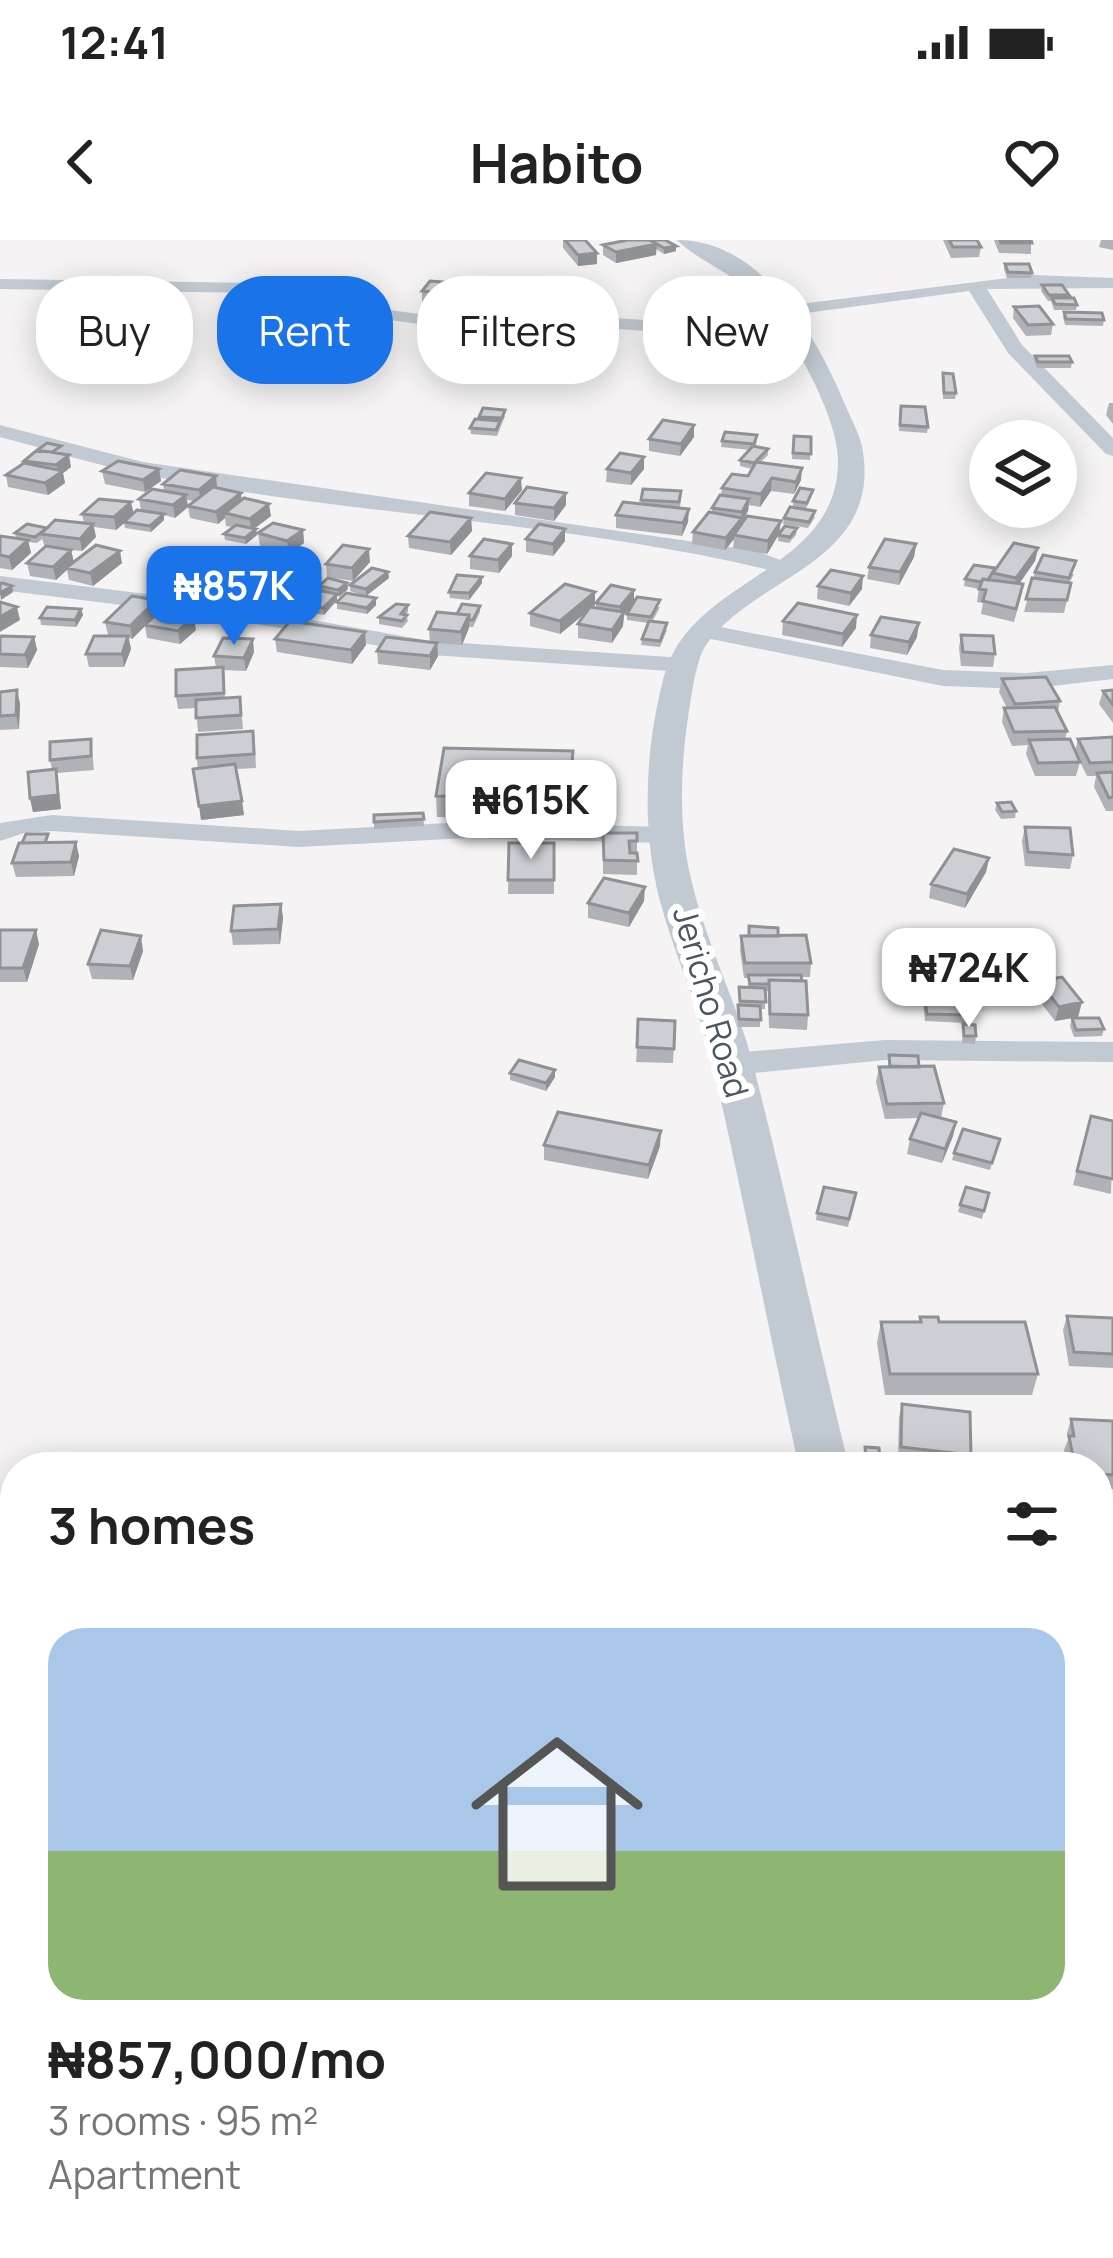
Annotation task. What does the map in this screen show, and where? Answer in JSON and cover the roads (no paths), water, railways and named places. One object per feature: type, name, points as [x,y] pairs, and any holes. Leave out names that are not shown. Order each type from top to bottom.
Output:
[{"type":"street","name":"Jericho Road","points":[[687,240],[746,276]]},
{"type":"street","points":[[811,320],[975,287],[1083,280],[1113,283]]},
{"type":"street","points":[[0,284],[264,288],[323,306],[419,319],[533,318],[643,329]]},
{"type":"street","points":[[975,287],[992,302],[1000,328],[1017,352],[1113,450]]},
{"type":"street","name":"Jericho Road","points":[[811,348],[851,453],[851,494],[836,527],[790,568],[693,640],[675,696],[667,835],[668,856],[734,1064],[759,1196],[820,1452]]},
{"type":"street","points":[[0,431],[142,468],[624,537],[758,558],[790,568]]},
{"type":"street","points":[[0,583],[212,609],[430,648],[685,665]]},
{"type":"street","points":[[705,631],[943,678],[1026,681],[1113,672]]},
{"type":"street","points":[[0,833],[20,825],[52,823],[299,839],[467,830],[667,835]]},
{"type":"street","points":[[734,1064],[885,1050],[1113,1052]]}]
